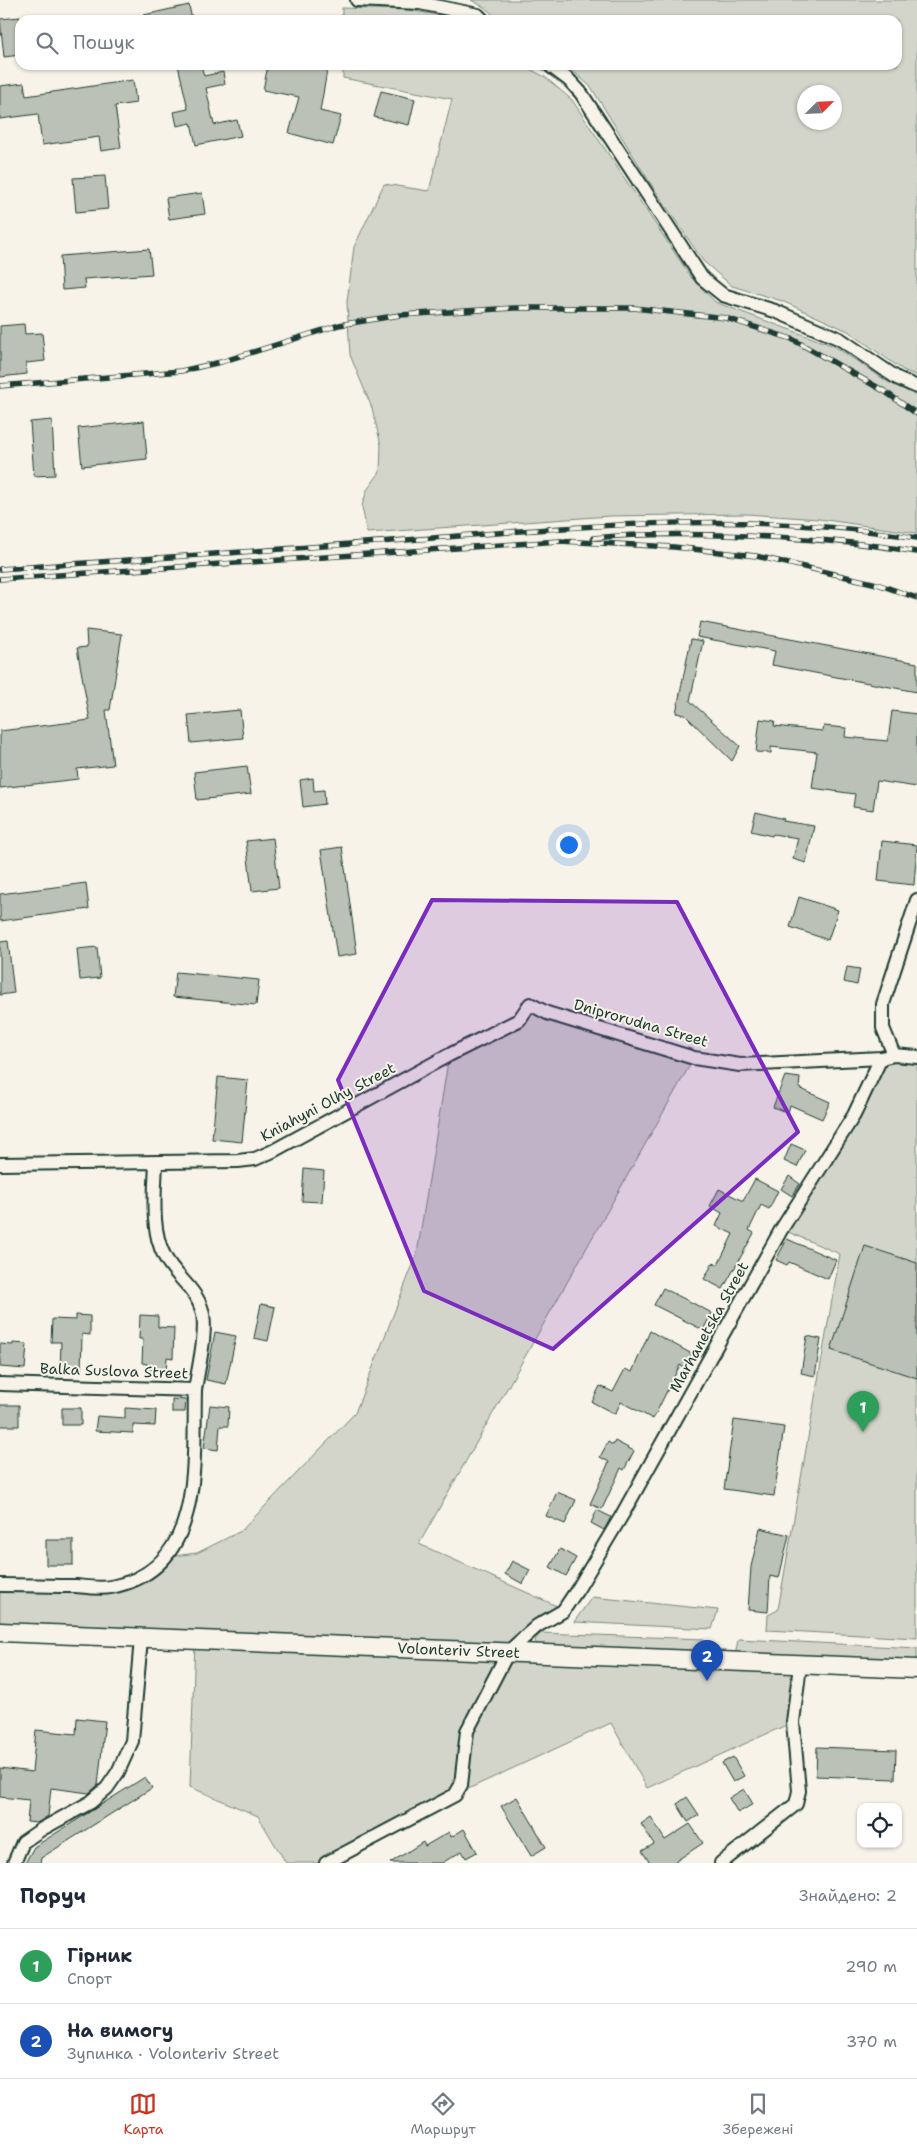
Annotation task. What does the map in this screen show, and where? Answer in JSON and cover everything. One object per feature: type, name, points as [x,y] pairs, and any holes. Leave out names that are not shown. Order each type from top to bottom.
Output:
[{"type":"street","points":[[357,0],[420,3],[478,15]]},
{"type":"street","points":[[556,70],[569,80],[581,93],[702,278],[723,295],[775,311],[840,339],[897,378],[917,388]]},
{"type":"street","points":[[894,1055],[883,1028],[883,1004],[917,900]]},
{"type":"street","name":"Dniprorudna Street","points":[[530,1004],[547,1012],[694,1058],[740,1066],[881,1058],[894,1055],[917,1057]]},
{"type":"street","name":"Kniahyni Olhy Street","points":[[0,1164],[238,1161],[254,1159],[273,1151],[449,1055],[519,1020],[530,1004]]},
{"type":"street","name":"Marhanetska Street","points":[[508,1652],[537,1626],[563,1611],[622,1515],[781,1230],[854,1115],[881,1058]]},
{"type":"street","name":"Balka Suslova Street","points":[[0,1384],[195,1390],[204,1324],[202,1310],[195,1296],[179,1277],[162,1249],[158,1235],[155,1206],[156,1162]]},
{"type":"street","points":[[0,1585],[109,1587],[130,1582],[148,1573],[166,1557],[180,1535],[191,1504],[195,1390]]},
{"type":"street","name":"Volonteriv Street","points":[[0,1632],[917,1669]]},
{"type":"street","points":[[14,1863],[23,1842],[42,1829],[91,1802],[107,1788],[118,1772],[132,1741],[141,1639]]},
{"type":"street","points":[[326,1863],[455,1795],[461,1784],[467,1731],[508,1652]]},
{"type":"street","points":[[721,1863],[796,1804],[799,1791],[793,1722],[800,1665]]},
{"type":"highlighted area","points":[[432,900],[677,902],[798,1132],[553,1349],[424,1291],[338,1080]]},
{"type":"shaded area","points":[[471,0],[917,0],[917,376],[903,370],[848,331],[782,301],[732,286],[703,261],[649,181],[591,87],[572,70],[902,70],[902,15],[494,15]]},
{"type":"shaded area","points":[[342,8],[408,10],[437,15],[342,15]]},
{"type":"shaded area","points":[[343,70],[532,70],[545,77],[572,100],[691,277],[715,302],[834,346],[888,382],[917,396],[917,533],[819,519],[746,514],[610,516],[367,533],[362,506],[367,490],[380,472],[381,445],[372,408],[350,355],[347,302],[354,247],[384,184],[429,191],[452,99],[343,78]]},
{"type":"shaded area","points":[[530,1004],[694,1058],[419,1544],[559,1607],[509,1652],[800,1665],[793,1722],[647,1788],[611,1723],[455,1795],[326,1863],[286,1863],[258,1816],[190,1787],[195,1640],[0,1632],[0,1585],[109,1587],[166,1557],[197,1553],[241,1531],[355,1413],[417,1254],[449,1055],[519,1020]]},
{"type":"shaded area","points":[[901,1060],[917,1061],[917,1638],[767,1630],[768,1615],[778,1610],[840,1254],[788,1232],[859,1119],[878,1073],[885,1064]]},
{"type":"shaded area","points":[[592,1597],[718,1610],[712,1629],[574,1622]]},
{"type":"shaded area","points":[[541,1633],[704,1639],[695,1654],[537,1646],[535,1640]]},
{"type":"shaded area","points":[[738,1639],[917,1648],[917,1666],[738,1655],[736,1651]]},
{"type":"building","points":[[189,5],[191,15],[144,15]]},
{"type":"building","points":[[15,18],[15,56],[4,57],[0,19]]},
{"type":"building","points":[[179,70],[202,70],[204,76],[223,72],[225,84],[206,88],[214,125],[237,120],[241,136],[196,145],[191,123],[177,126],[174,112],[188,109]]},
{"type":"building","points":[[267,70],[327,70],[320,111],[341,116],[333,145],[289,133],[299,97],[263,90]]},
{"type":"building","points":[[133,80],[136,103],[115,106],[121,148],[101,151],[99,137],[42,145],[38,114],[0,119],[0,86],[24,83],[26,96]]},
{"type":"building","points":[[381,91],[415,99],[409,125],[374,117]]},
{"type":"building","points":[[105,176],[108,209],[76,212],[73,178]]},
{"type":"building","points":[[202,193],[205,214],[169,219],[166,198]]},
{"type":"building","points":[[149,249],[152,274],[84,279],[85,288],[62,290],[60,256]]},
{"type":"building","points":[[24,324],[25,334],[42,333],[45,361],[26,363],[27,374],[0,377],[0,326]]},
{"type":"building","points":[[52,420],[55,475],[34,476],[30,422]]},
{"type":"building","points":[[144,421],[147,459],[82,466],[78,428]]},
{"type":"building","points":[[700,622],[917,663],[917,692],[772,665],[775,651],[697,637]]},
{"type":"building","points":[[86,630],[122,634],[110,710],[106,710],[113,765],[77,769],[78,779],[0,788],[0,731],[90,720],[77,648],[87,647]]},
{"type":"building","points":[[691,639],[703,641],[690,701],[740,746],[732,761],[685,715],[676,713]]},
{"type":"building","points":[[240,710],[243,738],[191,743],[188,715]]},
{"type":"building","points":[[892,711],[917,714],[917,787],[877,781],[873,810],[853,807],[855,794],[812,788],[817,752],[771,747],[771,753],[756,752],[760,719],[775,721],[774,726],[823,731],[824,726],[846,728],[845,737],[888,741]]},
{"type":"building","points":[[247,766],[251,794],[197,800],[194,772]]},
{"type":"building","points":[[313,778],[314,791],[324,790],[325,804],[303,807],[300,780]]},
{"type":"building","points":[[756,812],[784,819],[783,821],[814,826],[806,863],[793,859],[798,838],[773,834],[772,836],[751,831]]},
{"type":"building","points":[[273,838],[279,888],[252,891],[246,841]]},
{"type":"building","points":[[882,841],[917,845],[914,885],[878,881]]},
{"type":"building","points":[[342,847],[357,954],[337,957],[321,850]]},
{"type":"building","points":[[86,883],[89,909],[0,921],[0,894]]},
{"type":"building","points":[[799,897],[838,910],[828,940],[790,927]]},
{"type":"building","points":[[8,941],[14,993],[0,995],[0,942]]},
{"type":"building","points":[[97,947],[100,978],[80,980],[77,949]]},
{"type":"building","points":[[847,967],[860,969],[857,985],[844,982]]},
{"type":"building","points":[[176,972],[259,980],[256,1005],[173,997]]},
{"type":"building","points":[[785,1076],[800,1078],[799,1088],[830,1102],[822,1119],[790,1105],[788,1113],[773,1107]]},
{"type":"building","points":[[218,1077],[248,1080],[242,1142],[212,1139]]},
{"type":"building","points":[[791,1144],[805,1150],[797,1167],[784,1161]]},
{"type":"building","points":[[304,1169],[324,1171],[322,1202],[302,1201]]},
{"type":"building","points":[[789,1176],[800,1184],[792,1196],[781,1189]]},
{"type":"building","points":[[755,1179],[778,1191],[769,1209],[761,1205],[749,1230],[754,1233],[723,1289],[704,1279],[713,1263],[718,1265],[733,1234],[716,1226],[722,1213],[710,1206],[719,1189],[743,1201]]},
{"type":"building","points":[[787,1239],[836,1260],[828,1279],[789,1262],[787,1265],[776,1260]]},
{"type":"building","points":[[865,1246],[917,1263],[917,1378],[831,1350]]},
{"type":"building","points":[[663,1288],[712,1313],[703,1330],[654,1305]]},
{"type":"building","points":[[261,1304],[275,1307],[268,1341],[254,1338]]},
{"type":"building","points":[[76,1315],[90,1316],[90,1335],[82,1334],[81,1372],[60,1371],[61,1342],[51,1342],[52,1319],[76,1320]]},
{"type":"building","points":[[140,1315],[158,1316],[158,1327],[174,1328],[173,1358],[167,1357],[166,1371],[147,1370],[147,1364],[142,1363],[143,1339],[139,1339]]},
{"type":"building","points":[[650,1331],[692,1354],[685,1368],[680,1365],[653,1419],[621,1402],[615,1414],[592,1402],[600,1386],[613,1392],[625,1369],[632,1372]]},
{"type":"building","points":[[215,1332],[236,1336],[226,1384],[206,1380]]},
{"type":"building","points":[[807,1336],[821,1339],[815,1376],[801,1373]]},
{"type":"building","points":[[13,1343],[27,1344],[25,1369],[0,1367],[0,1344],[13,1345]]},
{"type":"building","points":[[172,1399],[186,1400],[185,1412],[172,1412]]},
{"type":"building","points":[[0,1405],[19,1405],[19,1426],[0,1426]]},
{"type":"building","points":[[210,1405],[229,1407],[228,1426],[220,1426],[218,1450],[204,1448]]},
{"type":"building","points":[[62,1408],[81,1408],[81,1425],[62,1425]]},
{"type":"building","points":[[125,1408],[156,1410],[155,1426],[133,1425],[133,1433],[95,1431],[97,1416],[125,1418]]},
{"type":"building","points":[[734,1420],[784,1427],[774,1496],[724,1489]]},
{"type":"building","points":[[615,1441],[634,1451],[624,1470],[621,1468],[602,1509],[590,1504],[609,1462],[600,1457],[608,1442],[613,1445]]},
{"type":"building","points":[[557,1492],[576,1500],[565,1524],[546,1516]]},
{"type":"building","points":[[597,1510],[611,1517],[604,1530],[591,1523]]},
{"type":"building","points":[[760,1528],[789,1535],[779,1578],[770,1576],[768,1612],[748,1610],[751,1567]]},
{"type":"building","points":[[46,1540],[73,1540],[73,1565],[46,1565]]},
{"type":"building","points":[[560,1549],[576,1558],[566,1576],[550,1567]]},
{"type":"building","points":[[512,1561],[530,1570],[523,1584],[505,1574]]},
{"type":"building","points":[[77,1718],[105,1721],[98,1785],[89,1793],[51,1788],[48,1816],[37,1823],[27,1822],[29,1800],[0,1797],[0,1768],[32,1772],[36,1730],[76,1734]]},
{"type":"building","points":[[817,1747],[896,1750],[895,1779],[816,1776]]},
{"type":"building","points":[[733,1757],[744,1776],[733,1782],[722,1763]]},
{"type":"building","points":[[145,1777],[152,1788],[41,1858],[40,1863],[25,1863],[34,1847]]},
{"type":"building","points":[[744,1789],[753,1804],[738,1813],[729,1798]]},
{"type":"building","points":[[517,1797],[546,1847],[531,1856],[501,1806]]},
{"type":"building","points":[[687,1797],[699,1815],[688,1822],[677,1804]]},
{"type":"building","points":[[651,1817],[665,1840],[690,1824],[703,1843],[673,1863],[650,1863],[642,1851],[654,1844],[641,1824]]},
{"type":"building","points":[[464,1829],[477,1852],[466,1858],[462,1851],[442,1863],[390,1863],[423,1842],[425,1846],[449,1832],[451,1837]]},
{"type":"railway","points":[[0,386],[181,371],[221,362],[339,325],[400,315],[514,308],[634,308],[726,318],[792,339],[884,391],[917,414]]},
{"type":"railway","points":[[0,569],[615,525],[675,523],[796,525],[857,530],[917,538]]},
{"type":"railway","points":[[593,538],[670,534],[767,537],[853,543],[917,552]]},
{"type":"railway","points":[[0,579],[560,541],[674,547],[756,556],[877,584],[917,598]]},
{"type":"place","name":"Гірник","points":[[863,1432]]},
{"type":"place","name":"На вимогу","points":[[707,1681]]}]
